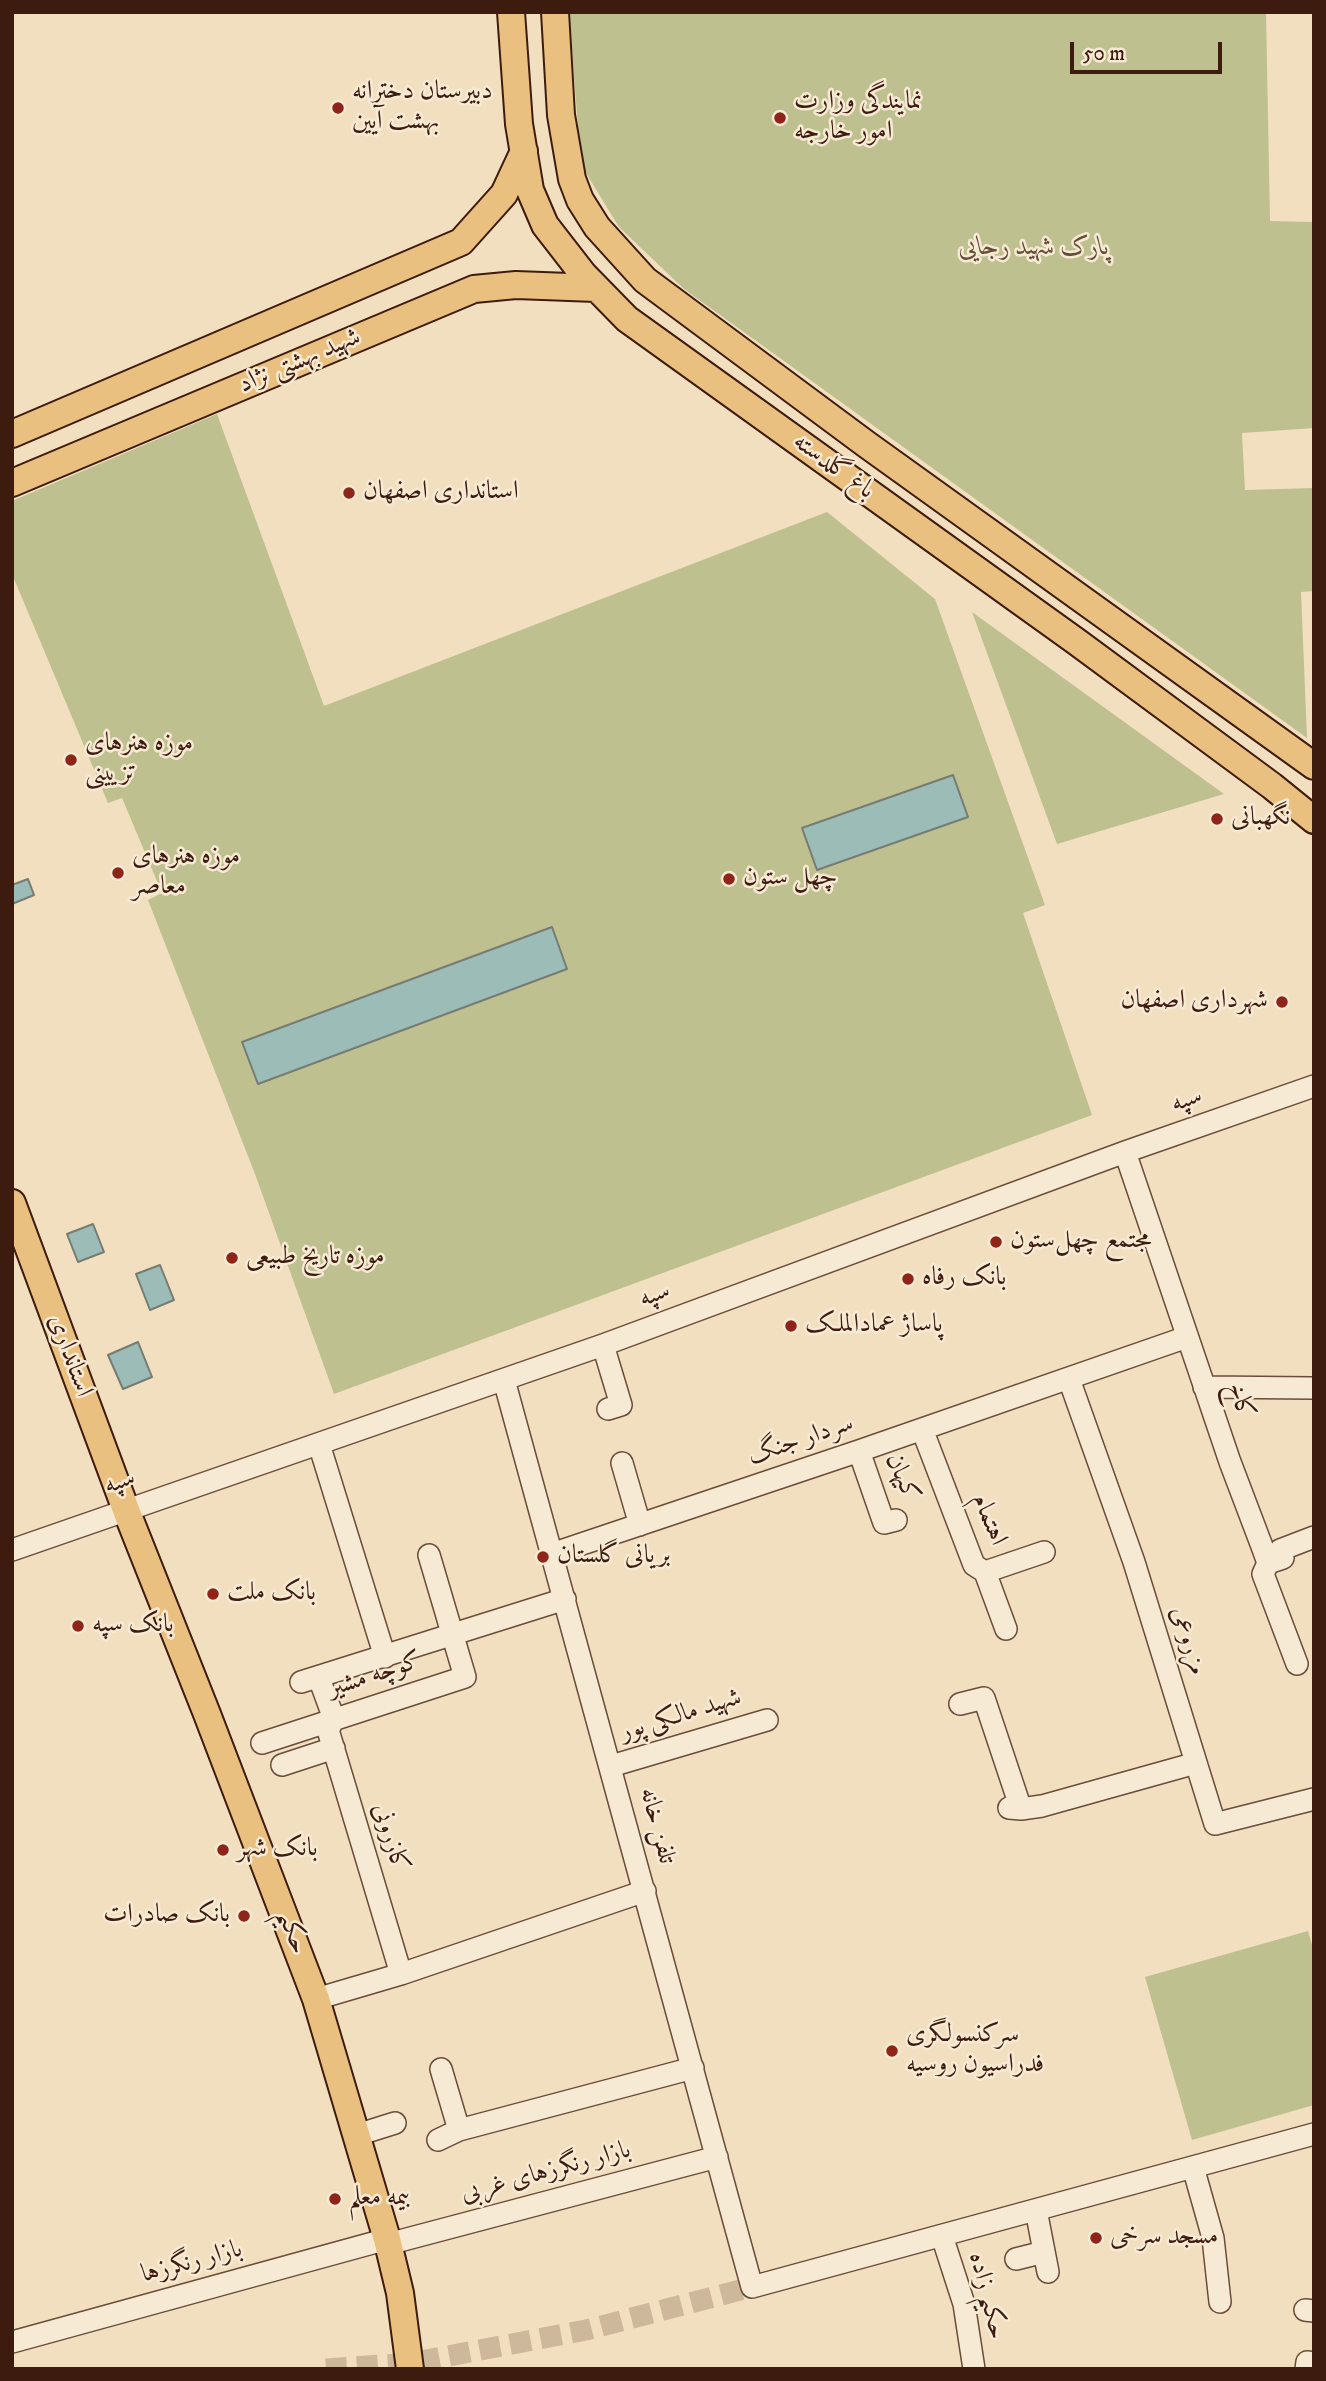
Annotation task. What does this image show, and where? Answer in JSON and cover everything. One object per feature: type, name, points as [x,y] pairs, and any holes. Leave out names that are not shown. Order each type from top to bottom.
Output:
[{"type":"main road","name":"باغ گلدسته","points":[[511,12],[530,190],[545,225],[596,288],[627,319],[1188,724],[1314,820]]},
{"type":"main road","name":"باغ گلدسته","points":[[555,12],[561,115],[572,179],[591,218],[614,248],[645,280],[1314,766]]},
{"type":"main road","name":"شهید بهشتی نژاد","points":[[12,434],[461,242],[504,194],[524,151]]},
{"type":"main road","name":"شهید بهشتی نژاد","points":[[12,483],[474,289],[516,285],[596,288]]},
{"type":"main road","points":[[777,427],[800,395]]},
{"type":"main road","points":[[1188,724],[1212,694]]},
{"type":"main road","name":"استانداری","points":[[12,1203],[126,1510]]},
{"type":"main road","name":"حکیم","points":[[126,1510],[208,1714],[316,1999],[388,2241],[400,2293],[410,2369]]},
{"type":"street","name":"سپه","points":[[12,1550],[603,1345],[1125,1152],[1314,1086]]},
{"type":"street","name":"کاخ","points":[[1125,1152],[1204,1387],[1268,1563],[1263,1574],[1275,1633],[1297,1664]]},
{"type":"street","name":"سردار جنگ","points":[[552,1554],[1187,1337]]},
{"type":"street","points":[[603,1345],[621,1405],[608,1409]]},
{"type":"street","name":"مزروعی","points":[[1069,1379],[1134,1562],[1215,1824],[1314,1799]]},
{"type":"street","name":"تلفن خانه","points":[[503,1380],[752,2287],[942,2236]]},
{"type":"street","points":[[1204,1387],[1313,1388]]},
{"type":"street","name":"اهتمام","points":[[922,1429],[975,1565],[985,1572],[1006,1629]]},
{"type":"street","points":[[319,1444],[385,1657]]},
{"type":"street","name":"کیهان","points":[[859,1451],[884,1523],[896,1520]]},
{"type":"street","points":[[622,1463],[640,1525]]},
{"type":"street","points":[[1268,1563],[1283,1558],[1280,1550],[1309,1538]]},
{"type":"street","points":[[985,1572],[1044,1552]]},
{"type":"street","points":[[429,1555],[454,1634]]},
{"type":"street","points":[[334,1719],[310,1680],[565,1599]]},
{"type":"street","name":"كوچه مشير","points":[[262,1743],[465,1677],[454,1634]]},
{"type":"street","points":[[960,1704],[984,1698],[1015,1808],[1042,1806],[1196,1763]]},
{"type":"street","name":"کازرونی","points":[[334,1719],[328,1730],[401,1974]]},
{"type":"street","name":"شهید مالکی پور","points":[[611,1766],[766,1720]]},
{"type":"street","points":[[282,1765],[334,1748]]},
{"type":"street","points":[[316,1999],[401,1974],[645,1891]]},
{"type":"street","points":[[438,2140],[458,2130],[693,2068]]},
{"type":"street","points":[[441,2069],[458,2130]]},
{"type":"street","points":[[357,2135],[395,2123]]},
{"type":"street","points":[[942,2236],[1314,2134]]},
{"type":"street","name":"بازار رنگرزهای غربی","points":[[388,2241],[717,2157]]},
{"type":"street","points":[[1193,2167],[1213,2238],[1220,2302]]},
{"type":"street","points":[[1016,2259],[1046,2262],[1036,2210]]},
{"type":"street","name":"حکیم زاده","points":[[942,2236],[964,2304],[974,2369]]},
{"type":"street","name":"بازار رنگرزها","points":[[12,2342],[388,2241]]},
{"type":"street","points":[[1306,2369],[1307,2362],[1314,2363]]},
{"type":"green space","name":"پارک شهید رجایی","points":[[569,12],[1266,12],[1270,221],[1314,222],[1314,428],[1242,433],[1245,490],[1314,488],[1314,591],[1301,592],[1307,738],[684,289],[619,227],[581,165]]},
{"type":"green space","points":[[217,414],[324,706],[827,512],[935,599],[1045,905],[1023,913],[1092,1115],[334,1394],[255,1174],[148,900],[162,893],[122,798],[108,803],[12,574],[12,501]]},
{"type":"green space","points":[[972,612],[1224,794],[1057,844]]},
{"type":"green space","points":[[1308,1931],[1314,1952],[1314,2105],[1192,2140],[1145,1977]]},
{"type":"water","points":[[953,775],[968,817],[817,870],[802,828]]},
{"type":"water","points":[[28,879],[34,895],[12,904],[12,885]]},
{"type":"water","points":[[552,927],[567,969],[258,1084],[242,1042]]},
{"type":"water","points":[[93,1224],[104,1252],[78,1262],[67,1234]]},
{"type":"water","points":[[160,1265],[174,1300],[150,1310],[136,1274]]},
{"type":"water","points":[[138,1342],[152,1377],[123,1389],[108,1355]]},
{"type":"tunnel","points":[[326,2369],[411,2363],[586,2330],[752,2287]]},
{"type":"place","name":"دبیرستان دخترانه بهشت آیین","points":[[338,108]]},
{"type":"place","name":"نمایندگی وزارت امور خارجه","points":[[780,118]]},
{"type":"place","name":"استانداری اصفهان","points":[[349,493]]},
{"type":"place","name":"موزه هنرهای تزیینی","points":[[71,760]]},
{"type":"place","name":"نگهبانی","points":[[1217,819]]},
{"type":"place","name":"موزه هنرهای معاصر","points":[[118,873]]},
{"type":"place","name":"چهل ستون","points":[[729,879]]},
{"type":"place","name":"شهرداری اصفهان","points":[[1282,1002]]},
{"type":"place","name":"مجتمع چهل‌ستون","points":[[996,1242]]},
{"type":"place","name":"موزه تاریخ طبیعی","points":[[232,1258]]},
{"type":"place","name":"بانک رفاه","points":[[908,1279]]},
{"type":"place","name":"پاساژ عمادالملک","points":[[791,1326]]},
{"type":"place","name":"بریانی گلستان","points":[[543,1557]]},
{"type":"place","name":"بانک ملت","points":[[213,1594]]},
{"type":"place","name":"بانک سپه","points":[[78,1626]]},
{"type":"place","name":"بانک شهر","points":[[223,1850]]},
{"type":"place","name":"بانک صادرات","points":[[244,1916]]},
{"type":"place","name":"سرکنسولگری فدراسیون روسیه","points":[[892,2051]]},
{"type":"place","name":"بیمه معلم","points":[[335,2199]]},
{"type":"place","name":"مسجد سرخی","points":[[1096,2238]]}]
